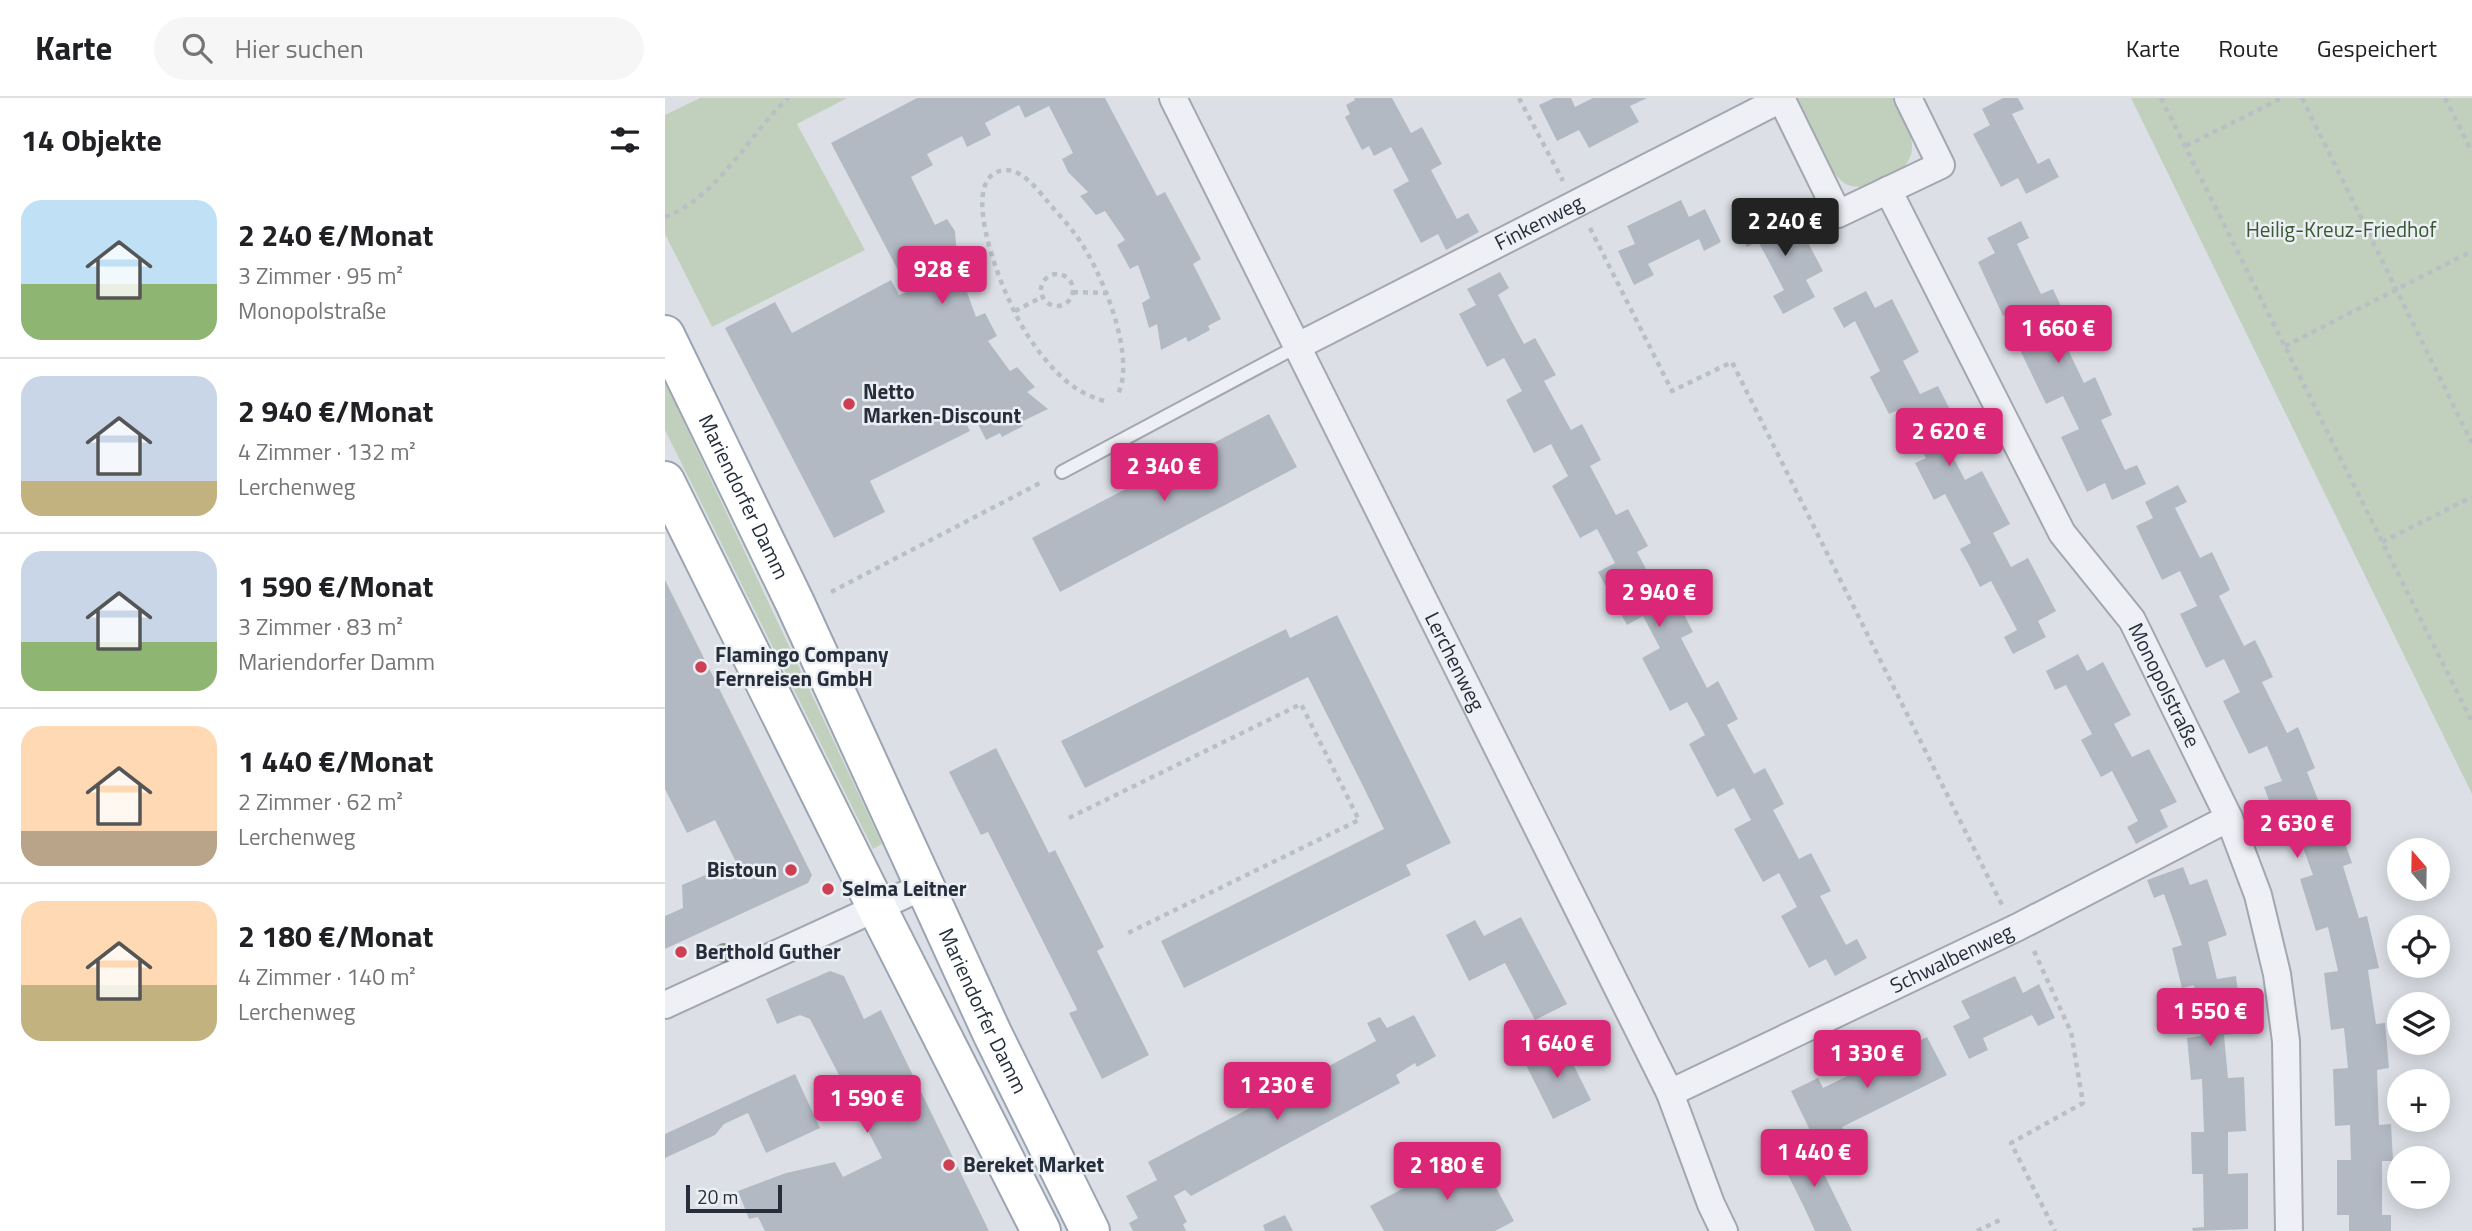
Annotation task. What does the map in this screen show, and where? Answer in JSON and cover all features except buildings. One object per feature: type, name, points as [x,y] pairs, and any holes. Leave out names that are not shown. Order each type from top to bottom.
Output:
[{"type":"main road","name":"Mariendorfer Damm","points":[[665,335],[795,603],[992,1033],[1090,1231]]},
{"type":"main road","points":[[665,481],[1041,1231]]},
{"type":"street","name":"Lerchenweg","points":[[1173,98],[1670,1093],[1711,1204],[1724,1231]]},
{"type":"street","points":[[1781,99],[1838,214],[1941,165],[1908,98]]},
{"type":"street","name":"Finkenweg","points":[[1296,347],[1781,99]]},
{"type":"street","name":"Monopolstraße","points":[[1888,190],[2062,533],[2132,620],[2229,818],[2258,895],[2277,974],[2286,1041],[2289,1231]]},
{"type":"street","name":"Schwalbenweg","points":[[1670,1093],[2018,927],[2229,818]]},
{"type":"street","points":[[665,1005],[924,886]]},
{"type":"lane","points":[[1062,472],[1296,347]]},
{"type":"path","points":[[665,217],[683,210],[707,191],[768,117],[788,98]]},
{"type":"path","points":[[1519,98],[1587,223],[1672,391],[1732,362],[2006,913]]},
{"type":"path","points":[[2161,98],[2472,722]]},
{"type":"path","points":[[2185,146],[2282,98]]},
{"type":"path","points":[[2302,98],[2472,443]]},
{"type":"path","points":[[2445,98],[2472,152]]},
{"type":"path","points":[[1104,401],[1083,395],[1045,360],[1014,311],[997,271],[981,198],[983,185],[993,173],[1005,169],[1020,174],[1039,191],[1076,235],[1106,293],[1117,324],[1123,362],[1123,384],[1118,394]]},
{"type":"path","points":[[2285,346],[2472,251]]},
{"type":"path","points":[[1052,274],[1067,277],[1073,286],[1069,301],[1060,306],[1049,305],[1042,297],[1040,292],[1043,281],[1052,274]]},
{"type":"path","points":[[1073,292],[1106,293]]},
{"type":"path","points":[[1014,311],[1042,297]]},
{"type":"path","points":[[831,592],[1062,472]]},
{"type":"path","points":[[2382,542],[2472,497]]},
{"type":"path","points":[[1069,818],[1301,704],[1359,820],[1126,934]]},
{"type":"path","points":[[2028,939],[2071,1032],[2083,1103],[2011,1143],[2055,1231]]},
{"type":"path","points":[[1977,1231],[2000,1220]]},
{"type":"green space","points":[[700,98],[847,98],[797,124],[865,250],[712,327],[665,234],[665,115]]},
{"type":"green space","points":[[1797,98],[1894,98],[1911,135],[1910,158],[1896,174],[1886,180],[1863,187],[1844,183],[1824,157]]},
{"type":"green space","name":"Heilig-Kreuz-Friedhof","points":[[2131,98],[2472,98],[2472,794]]},
{"type":"green space","points":[[665,382],[882,844],[873,849],[665,430]]},
{"type":"place","name":"Netto Marken-Discount","points":[[849,404]]},
{"type":"place","name":"Flamingo Company Fernreisen GmbH","points":[[701,667]]},
{"type":"place","name":"Bistoun","points":[[791,870]]},
{"type":"place","name":"Selma Leitner","points":[[828,889]]},
{"type":"place","name":"Berthold Guther","points":[[681,952]]},
{"type":"place","name":"Bereket Market","points":[[949,1165]]}]
